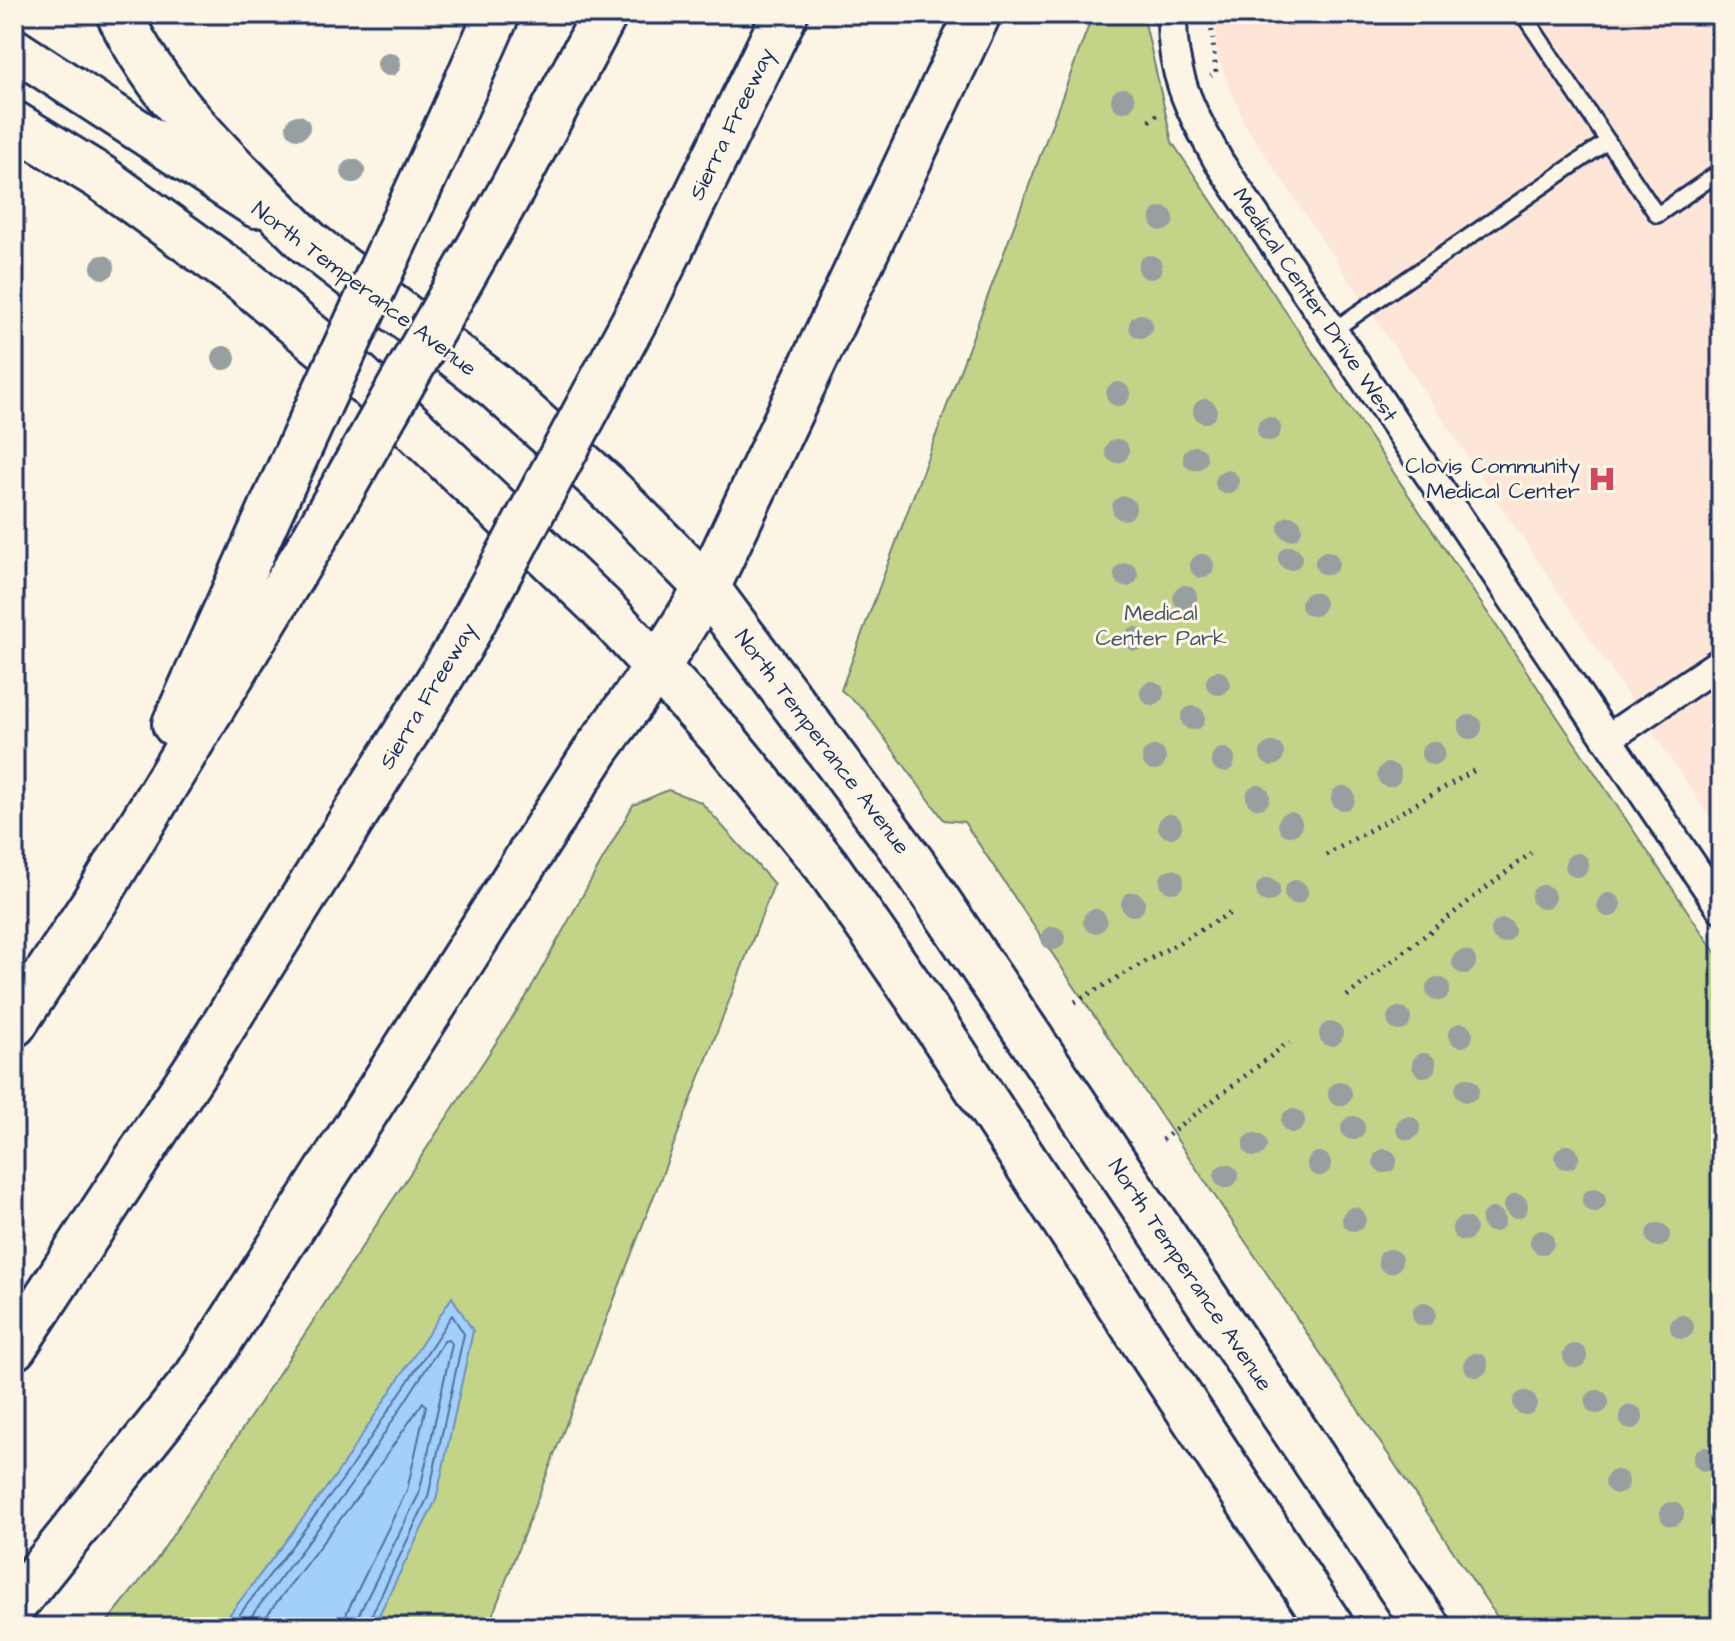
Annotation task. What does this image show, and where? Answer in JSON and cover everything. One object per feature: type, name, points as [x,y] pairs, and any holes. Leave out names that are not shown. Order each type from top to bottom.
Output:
[{"type":"main road","points":[[119,14],[136,49],[171,99],[203,137],[309,243]]},
{"type":"main road","points":[[95,901],[497,14]]},
{"type":"main road","points":[[14,1024],[95,901],[314,539],[512,189],[605,14]]},
{"type":"main road","name":"Sierra Freeway","points":[[14,1347],[211,1046],[460,646],[646,299],[785,14]]},
{"type":"main road","points":[[14,1605],[196,1378],[597,749],[658,666],[707,588],[978,14]]},
{"type":"main road","name":"North Temperance Avenue","points":[[14,49],[309,243],[495,386],[604,484],[707,588],[913,864],[1427,1627]]},
{"type":"main road","points":[[14,124],[100,177],[247,283],[358,375],[468,477],[658,666],[727,743],[826,865],[916,995],[1331,1627]]},
{"type":"street","name":"Medical Center Drive West","points":[[1172,14],[1172,44],[1185,100],[1219,162],[1721,908]]},
{"type":"street","points":[[1607,739],[1721,662]]},
{"type":"lane","points":[[1523,14],[1657,215],[1721,171]]},
{"type":"lane","points":[[1332,331],[1608,141]]},
{"type":"path","points":[[1210,14],[1216,72]]},
{"type":"path","points":[[1326,855],[1477,769]]},
{"type":"path","points":[[1347,996],[1531,853]]},
{"type":"path","points":[[1075,1002],[1232,912]]},
{"type":"path","points":[[1162,1140],[1289,1042]]},
{"type":"shaded area","name":"Clovis Community Medical Center","points":[[1215,14],[1721,14],[1721,834],[1245,125],[1217,56]]},
{"type":"green space","name":"Medical Center Park","points":[[1093,14],[1143,14],[1172,142],[1721,961],[1721,1627],[1504,1627],[964,822],[944,820],[864,710],[841,690]]},
{"type":"green space","points":[[668,790],[701,802],[774,884],[488,1627],[103,1627],[153,1565],[526,997],[633,805]]},
{"type":"water","points":[[452,1297],[473,1331],[436,1500],[373,1627],[220,1627],[336,1475]]},
{"type":"place","name":"Clovis Community Medical Center","points":[[1602,479]]}]
